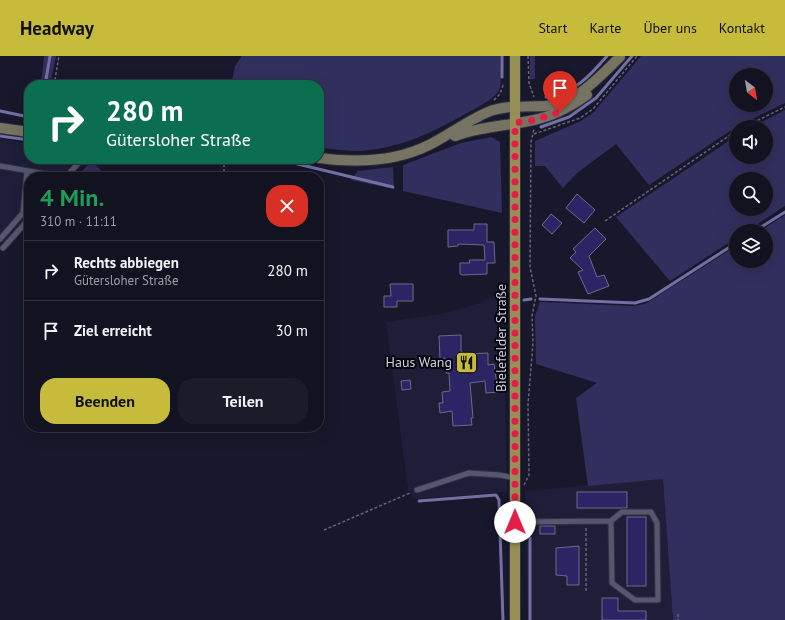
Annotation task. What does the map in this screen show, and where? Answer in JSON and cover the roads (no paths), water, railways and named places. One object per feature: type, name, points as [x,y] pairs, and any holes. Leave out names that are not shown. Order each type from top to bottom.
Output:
[{"type":"main road","name":"Bielefelder Straße","points":[[515,56],[515,620]]},
{"type":"street","points":[[428,145],[488,112],[515,106],[547,106],[566,100],[587,89],[620,57]]},
{"type":"street","points":[[324,159],[356,162],[428,145],[490,126],[515,123],[549,116],[570,107],[590,93],[620,57]]},
{"type":"street","points":[[0,128],[24,131]]},
{"type":"lane","points":[[70,172],[78,164]]},
{"type":"lane","points":[[0,166],[33,172]]},
{"type":"lane","points":[[1,236],[23,213],[24,202]]},
{"type":"lane","points":[[3,248],[24,225]]},
{"type":"lane","points":[[417,490],[468,474],[499,475],[515,478]]},
{"type":"lane","points":[[515,522],[612,521],[622,512],[651,512],[657,523],[658,600],[635,600],[612,583],[612,521]]},
{"type":"waterway","points":[[46,80],[50,56]]},
{"type":"waterway","points":[[502,56],[502,77]]},
{"type":"waterway","points":[[546,97],[556,95],[573,88],[594,71],[607,56]]},
{"type":"waterway","points":[[541,127],[569,117],[596,98],[632,56]]},
{"type":"waterway","points":[[0,111],[24,116]]},
{"type":"waterway","points":[[0,136],[24,139]]},
{"type":"waterway","points":[[298,164],[393,187]]},
{"type":"waterway","points":[[766,224],[785,212]]},
{"type":"waterway","points":[[540,299],[635,303],[649,299],[729,248]]},
{"type":"waterway","points":[[524,300],[531,299]]},
{"type":"waterway","points":[[419,501],[496,495],[499,500],[503,620]]},
{"type":"waterway","points":[[530,538],[530,620]]},
{"type":"place","name":"Haus Wang","points":[[467,362]]}]
